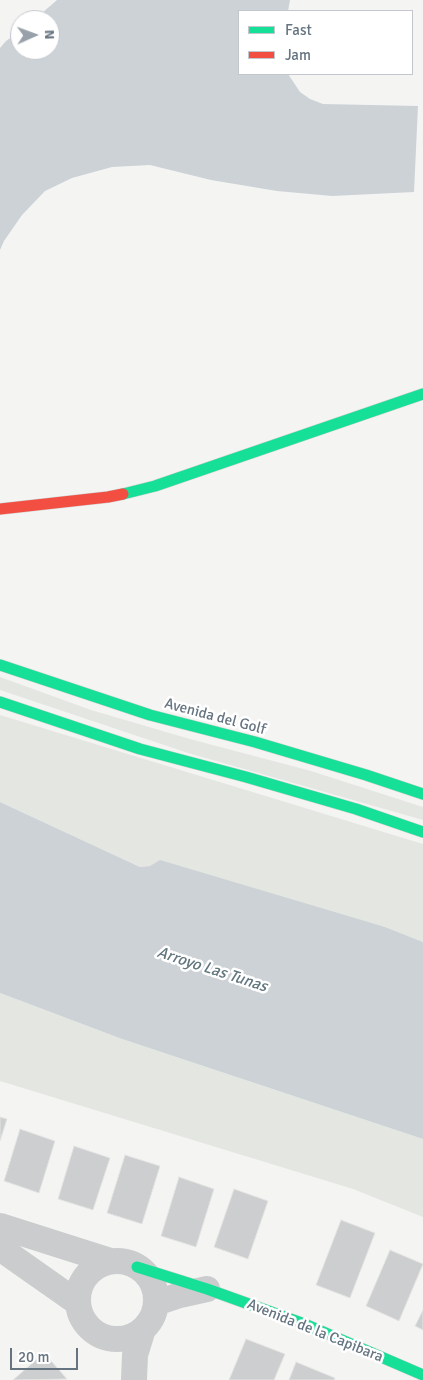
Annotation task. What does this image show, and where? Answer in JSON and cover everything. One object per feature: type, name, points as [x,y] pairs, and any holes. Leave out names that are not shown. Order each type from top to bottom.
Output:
[{"type":"street","points":[[0,509],[108,497],[155,486],[423,394]]},
{"type":"street","name":"Avenida del Golf","points":[[0,665],[150,715],[255,742],[423,794]]},
{"type":"street","points":[[0,702],[140,749],[246,776],[356,809],[423,832]]},
{"type":"street","name":"Avenida de la Capibara","points":[[0,1226],[110,1261],[119,1261],[138,1266],[207,1289],[307,1325],[423,1375]]},
{"type":"street","points":[[0,1248],[78,1303]]},
{"type":"street","points":[[110,1261],[99,1265],[83,1281],[78,1303],[81,1314],[94,1331],[114,1339],[135,1335],[143,1329]]},
{"type":"street","points":[[134,1380],[135,1355],[143,1329],[154,1312],[156,1303],[156,1292],[152,1282],[138,1266]]},
{"type":"street","points":[[156,1303],[207,1289]]},
{"type":"street","points":[[103,1336],[129,1380]]},
{"type":"shaded area","points":[[0,677],[91,710],[311,771],[423,807],[423,820],[188,753],[0,690]]},
{"type":"shaded area","points":[[0,715],[423,844],[423,942],[385,927],[149,866],[140,867],[0,802]]},
{"type":"shaded area","points":[[0,993],[122,1039],[423,1139],[423,1217],[353,1189],[0,1081]]},
{"type":"water","points":[[57,0],[290,0],[288,10],[238,10],[238,75],[289,75],[300,92],[310,99],[323,104],[418,106],[414,192],[332,196],[277,191],[211,180],[150,165],[112,167],[72,178],[45,191],[22,215],[0,250],[0,48],[10,38],[10,60],[60,60],[60,10],[46,10]]},
{"type":"water","name":"Arroyo Las Tunas","points":[[0,802],[140,867],[150,866],[160,860],[385,927],[423,942],[423,1139],[122,1039],[0,993]]},
{"type":"building","points":[[0,1117],[7,1119],[0,1141]]},
{"type":"building","points":[[20,1129],[55,1141],[39,1193],[4,1181]]},
{"type":"building","points":[[74,1146],[110,1158],[93,1210],[58,1199]]},
{"type":"building","points":[[125,1155],[160,1166],[142,1224],[107,1213]]},
{"type":"building","points":[[179,1177],[214,1189],[196,1247],[161,1236]]},
{"type":"building","points":[[234,1189],[268,1201],[248,1259],[214,1247]]},
{"type":"building","points":[[341,1220],[375,1233],[350,1298],[316,1285]]},
{"type":"building","points":[[390,1250],[423,1264],[399,1321],[366,1306]]},
{"type":"building","points":[[423,1310],[423,1330],[415,1326]]},
{"type":"building","points":[[246,1339],[285,1354],[274,1380],[229,1380]]},
{"type":"building","points":[[44,1353],[67,1379],[13,1380]]},
{"type":"building","points":[[296,1362],[335,1378],[334,1380],[289,1380]]},
{"type":"traffic: fast","points":[[123,494],[155,486],[423,394]]},
{"type":"traffic: fast","points":[[0,665],[150,715],[255,742],[423,794]]},
{"type":"traffic: fast","points":[[0,702],[140,749],[356,809],[423,832]]},
{"type":"traffic: fast","points":[[137,1267],[207,1289],[307,1325],[423,1375]]},
{"type":"traffic: jam","points":[[0,509],[123,494]]}]
